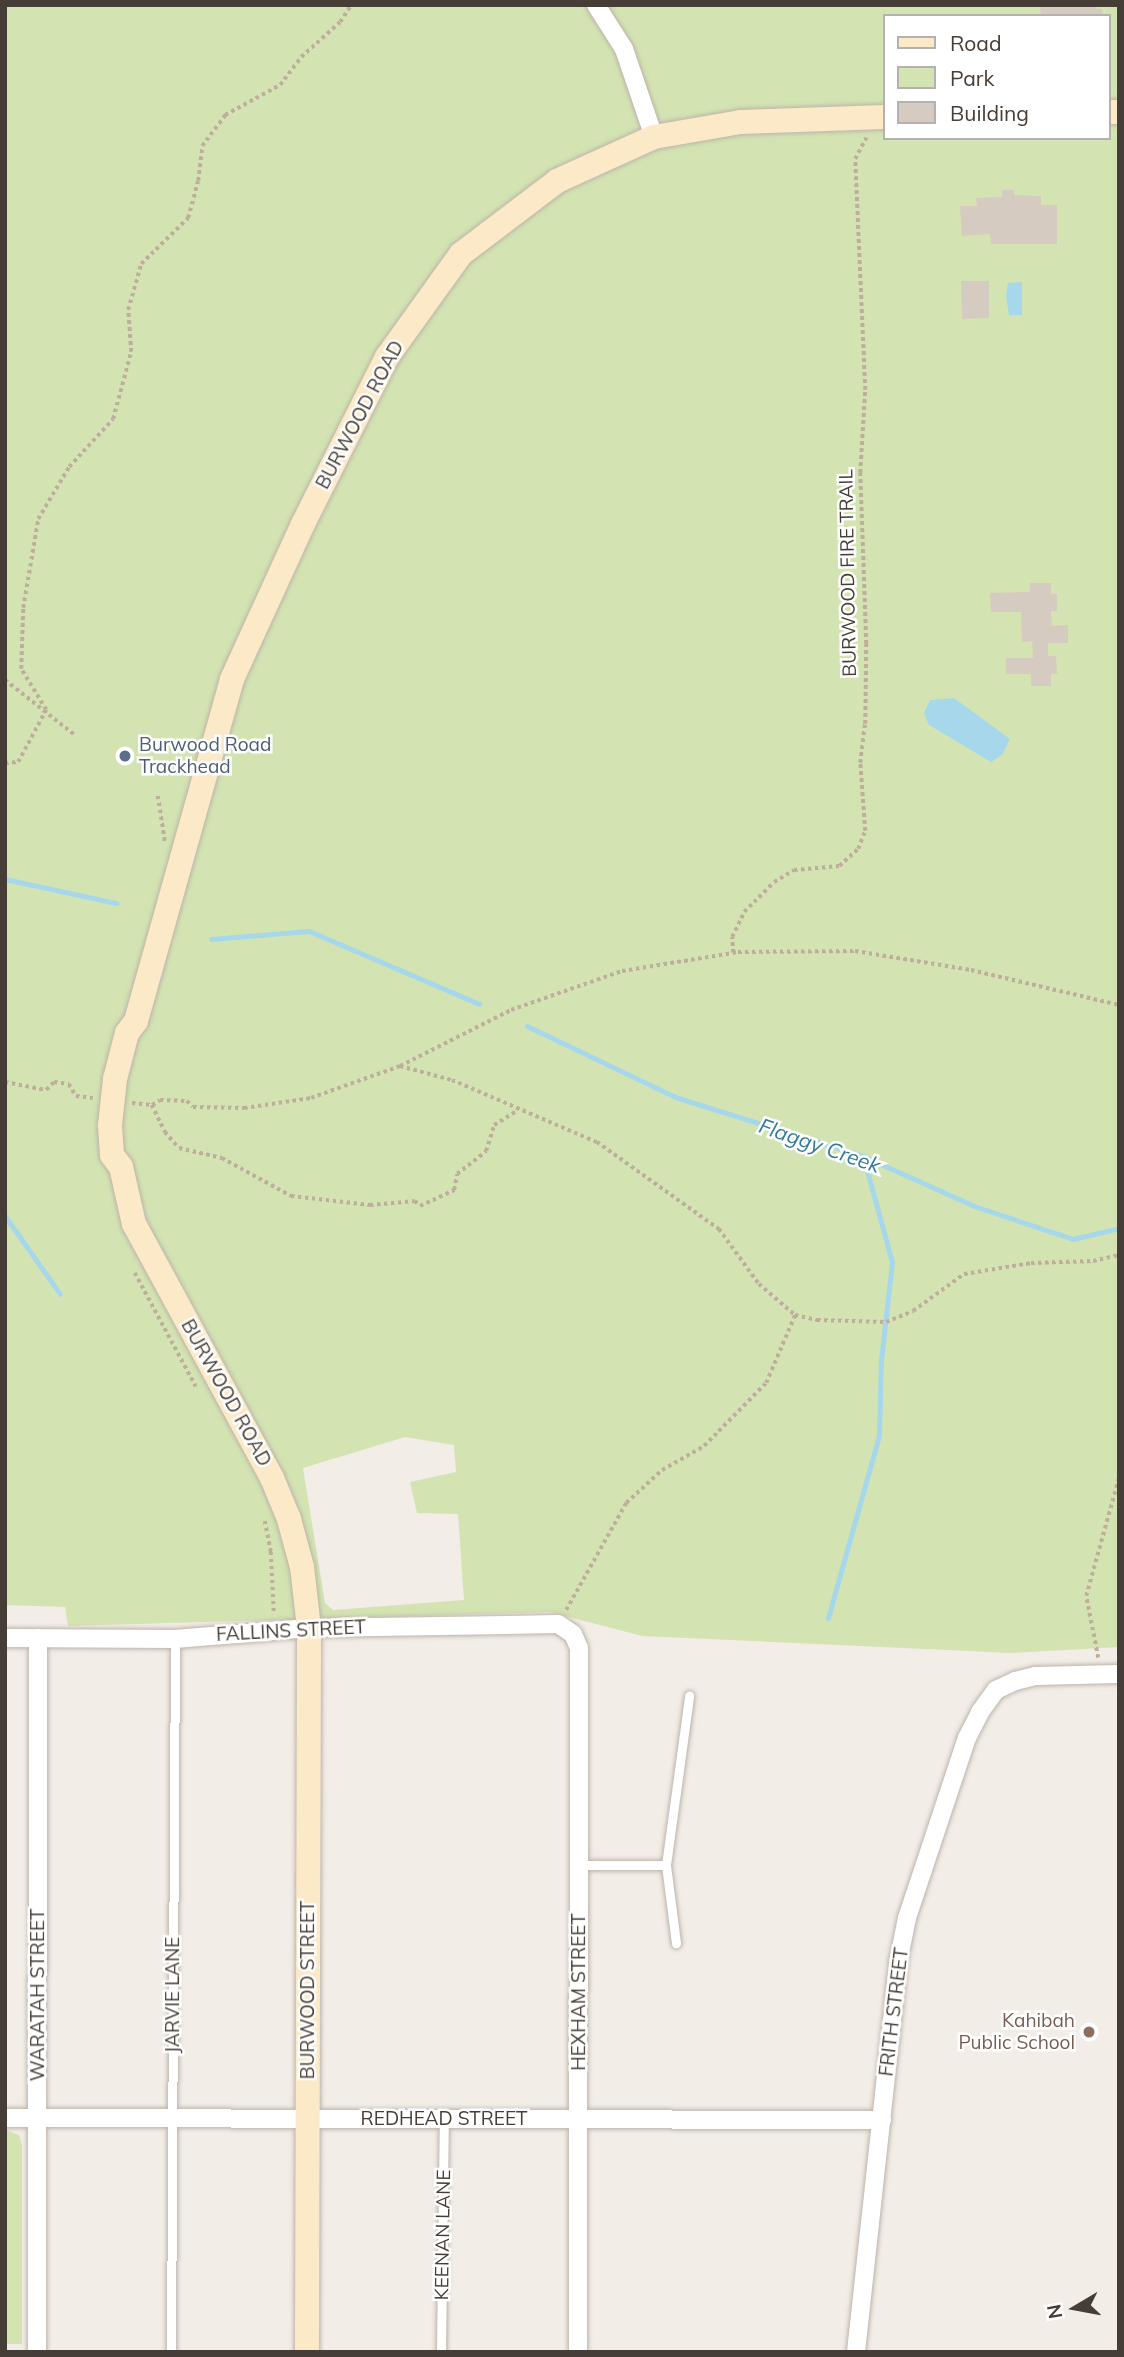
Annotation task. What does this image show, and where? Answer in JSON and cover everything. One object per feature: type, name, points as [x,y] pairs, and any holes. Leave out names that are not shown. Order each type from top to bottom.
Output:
[{"type":"main road","name":"BURWOOD ROAD","points":[[309,1628],[302,1567],[289,1519],[272,1478],[134,1224],[121,1167],[112,1155],[107,1103],[127,1033],[136,1021],[232,679],[303,524],[387,357],[461,254],[557,181],[654,137],[741,122],[875,117]]},
{"type":"main road","name":"BURWOOD STREET","points":[[307,2352],[309,1628]]},
{"type":"street","points":[[596,5],[624,49],[654,137]]},
{"type":"street","name":"FALLINS STREET","points":[[5,1638],[175,1639],[309,1628],[558,1624]]},
{"type":"street","name":"HEXHAM STREET","points":[[558,1624],[573,1634],[579,1648],[578,2352]]},
{"type":"street","name":"WARATAH STREET","points":[[37,2352],[38,1638]]},
{"type":"street","points":[[1100,1674],[1119,1674]]},
{"type":"street","name":"FRITH STREET","points":[[856,2352],[899,1958],[907,1917],[967,1738],[979,1712],[996,1690],[1035,1676],[1100,1674]]},
{"type":"street","name":"REDHEAD STREET","points":[[5,2118],[882,2120]]},
{"type":"lane","name":"JARVIE LANE","points":[[171,2352],[175,1639]]},
{"type":"lane","points":[[676,1943],[666,1866],[689,1696]]},
{"type":"lane","points":[[579,1865],[666,1866]]},
{"type":"lane","name":"KEENAN LANE","points":[[441,2352],[444,2119]]},
{"type":"path","points":[[46,710],[21,669],[23,608],[38,519],[69,467],[113,419],[131,352],[128,310],[141,264],[188,218],[198,181],[202,146],[225,115],[280,85],[301,57],[340,22],[351,5]]},
{"type":"path","name":"BURWOOD FIRE TRAIL","points":[[733,953],[732,937],[744,912],[774,882],[794,870],[839,866],[858,849],[865,831],[860,763],[865,724],[866,644],[860,473],[864,390],[855,159],[875,117]]},
{"type":"path","points":[[5,680],[75,735]]},
{"type":"path","points":[[5,763],[18,762],[46,710]]},
{"type":"path","points":[[5,1082],[46,1090],[54,1082],[69,1084],[76,1096],[107,1103],[152,1105],[160,1100],[187,1101],[193,1107],[244,1108],[311,1098],[400,1066],[511,1010],[610,976],[733,953],[855,951],[971,970],[1119,1005]]},
{"type":"path","points":[[400,1066],[452,1080],[597,1142],[719,1229],[759,1284],[795,1315],[817,1320],[886,1322],[914,1311],[964,1274],[1031,1263],[1093,1261],[1119,1255]]},
{"type":"path","points":[[152,1105],[165,1132],[179,1148],[222,1158],[291,1196],[370,1205],[415,1200],[420,1206],[454,1190],[457,1174],[486,1151],[494,1125],[518,1109]]},
{"type":"path","points":[[132,1266],[198,1389]]},
{"type":"path","points":[[558,1624],[626,1503],[662,1470],[704,1446],[766,1383],[795,1315]]},
{"type":"path","points":[[1100,1674],[1086,1596],[1119,1477]]},
{"type":"path","points":[[265,1518],[271,1552],[275,1630]]},
{"type":"green space","points":[[5,5],[1119,5],[1119,1647],[1012,1653],[642,1636],[550,1612],[68,1626],[65,1607],[5,1605]],"holes":[[[405,1437],[454,1445],[456,1472],[410,1482],[417,1513],[458,1514],[464,1600],[333,1610],[325,1603],[303,1468]]]},
{"type":"green space","points":[[5,2130],[19,2135],[22,2145],[22,2344],[5,2344]]},
{"type":"water","points":[[1022,282],[1022,315],[1009,315],[1006,296],[1008,283]]},
{"type":"water","points":[[954,698],[1010,739],[1002,755],[991,762],[929,725],[924,713],[930,700]]},
{"type":"building","points":[[1040,5],[1096,5],[1096,9],[1102,9],[1103,14],[1041,14]]},
{"type":"building","points":[[1002,190],[1014,190],[1014,195],[1041,196],[1041,205],[1057,205],[1057,244],[991,244],[990,234],[962,236],[960,206],[977,206],[976,198],[1002,197]]},
{"type":"building","points":[[961,281],[989,281],[989,318],[962,319]]},
{"type":"building","points":[[1030,583],[1051,583],[1051,594],[1057,594],[1057,611],[1051,611],[1052,626],[1068,625],[1068,643],[1048,643],[1048,656],[1056,656],[1057,674],[1051,674],[1051,686],[1031,686],[1031,674],[1006,674],[1006,658],[1033,658],[1032,641],[1022,642],[1021,612],[991,612],[990,593],[1030,592]]},
{"type":"waterway","name":"Flaggy Creek","points":[[5,879],[116,903]]},
{"type":"waterway","name":"Flaggy Creek","points":[[211,939],[309,931],[479,1004]]},
{"type":"waterway","name":"Flaggy Creek","points":[[527,1026],[675,1097],[863,1156],[974,1206],[1073,1239],[1119,1228]]},
{"type":"waterway","points":[[828,1618],[879,1435],[881,1360],[892,1262],[863,1156]]},
{"type":"waterway","points":[[5,1216],[60,1294]]},
{"type":"place","name":"Burwood Road Trackhead","points":[[125,756]]},
{"type":"place","name":"Kahibah Public School","points":[[1089,2032]]}]
